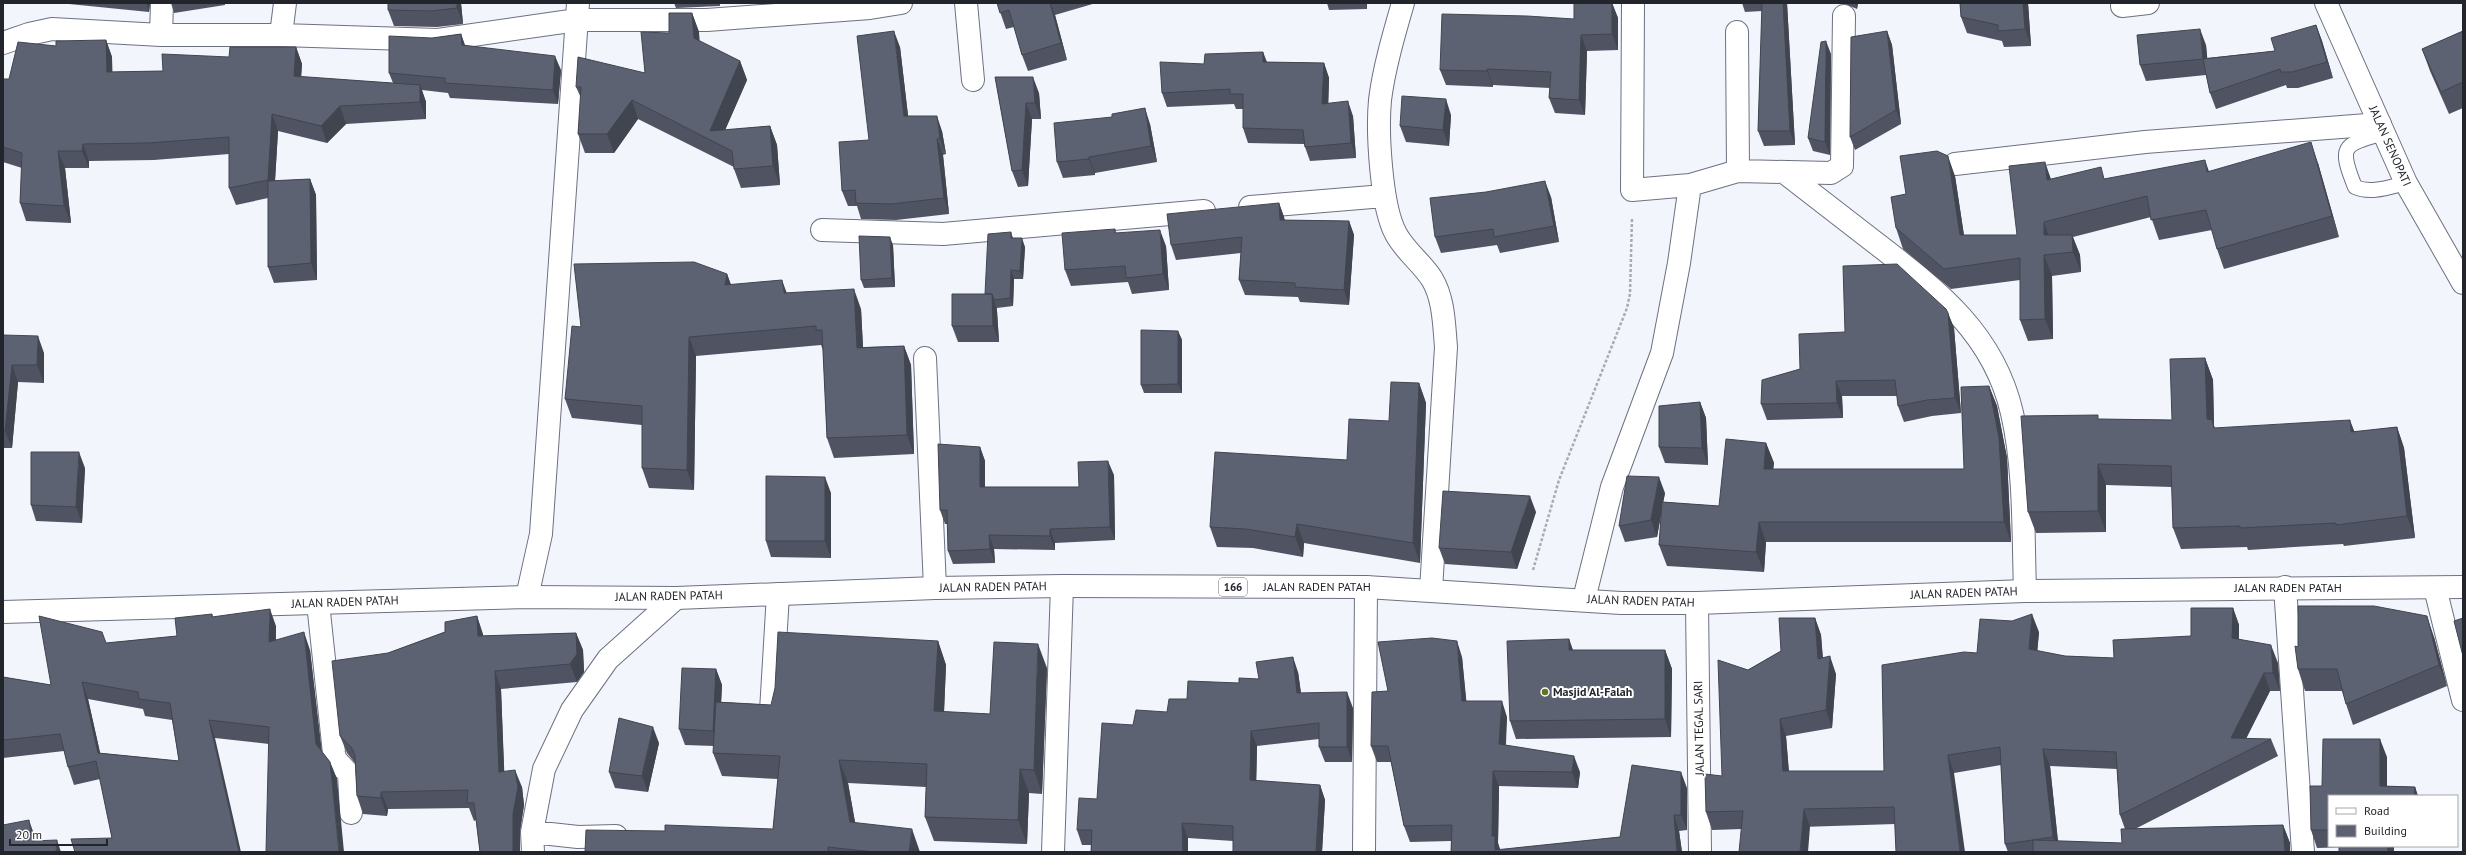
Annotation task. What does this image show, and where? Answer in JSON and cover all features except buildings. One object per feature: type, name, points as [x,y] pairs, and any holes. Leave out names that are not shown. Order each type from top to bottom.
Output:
[{"type":"street","points":[[161,35],[162,3]]},
{"type":"street","points":[[281,35],[285,3]]},
{"type":"street","points":[[3,43],[29,34],[52,29],[161,35],[281,35],[438,40],[577,12],[707,20],[870,8],[901,3]]},
{"type":"street","points":[[966,3],[973,80]]},
{"type":"street","points":[[1403,3],[1394,34],[1380,101],[1384,196],[1396,235],[1432,280],[1443,308],[1446,347],[1430,590]]},
{"type":"street","points":[[1632,3],[1640,189],[1690,185],[1738,171],[1831,173],[1842,166],[1844,16]]},
{"type":"street","points":[[2122,6],[2148,3]]},
{"type":"street","name":"JALAN SENOPATI","points":[[2326,3],[2406,183],[2463,283]]},
{"type":"street","points":[[527,597],[541,534],[577,12]]},
{"type":"street","points":[[1737,32],[1738,171]]},
{"type":"street","points":[[1955,164],[2145,142],[2382,129]]},
{"type":"street","points":[[1784,172],[1921,277],[1956,309],[1985,349],[2003,385],[2012,412],[2018,447],[2025,591]]},
{"type":"street","points":[[1584,599],[1612,487],[1662,353],[1679,263],[1690,185]]},
{"type":"street","points":[[822,230],[943,234],[1384,196]]},
{"type":"street","points":[[925,358],[935,588]]},
{"type":"street","points":[[1053,852],[1062,586]]},
{"type":"street","name":"JALAN RADEN PATAH","points":[[3,612],[527,597],[676,598],[935,588],[1062,586],[1366,596],[1430,590],[1524,597],[1584,599],[1621,603],[1697,603],[2025,591],[2285,587],[2463,587]]},
{"type":"street","points":[[2285,587],[2303,852]]},
{"type":"street","points":[[2435,588],[2463,700]]},
{"type":"street","points":[[772,711],[774,639],[778,594]]},
{"type":"street","points":[[1364,852],[1366,596]]},
{"type":"street","points":[[640,836],[537,839],[544,769],[572,710],[608,659],[676,598]]},
{"type":"street","points":[[318,603],[334,753],[335,759],[349,774],[351,813]]},
{"type":"street","name":"JALAN TEGAL SARI","points":[[1697,603],[1700,852]]},
{"type":"lane","points":[[2382,129],[2348,147],[2344,154],[2346,164],[2355,186],[2363,190],[2376,190],[2406,183]]},
{"type":"path","points":[[1524,597],[1559,480],[1620,328],[1629,301],[1632,244],[1640,189]]},
{"type":"place","name":"Masjid Al-Falah","points":[[1545,692]]}]
